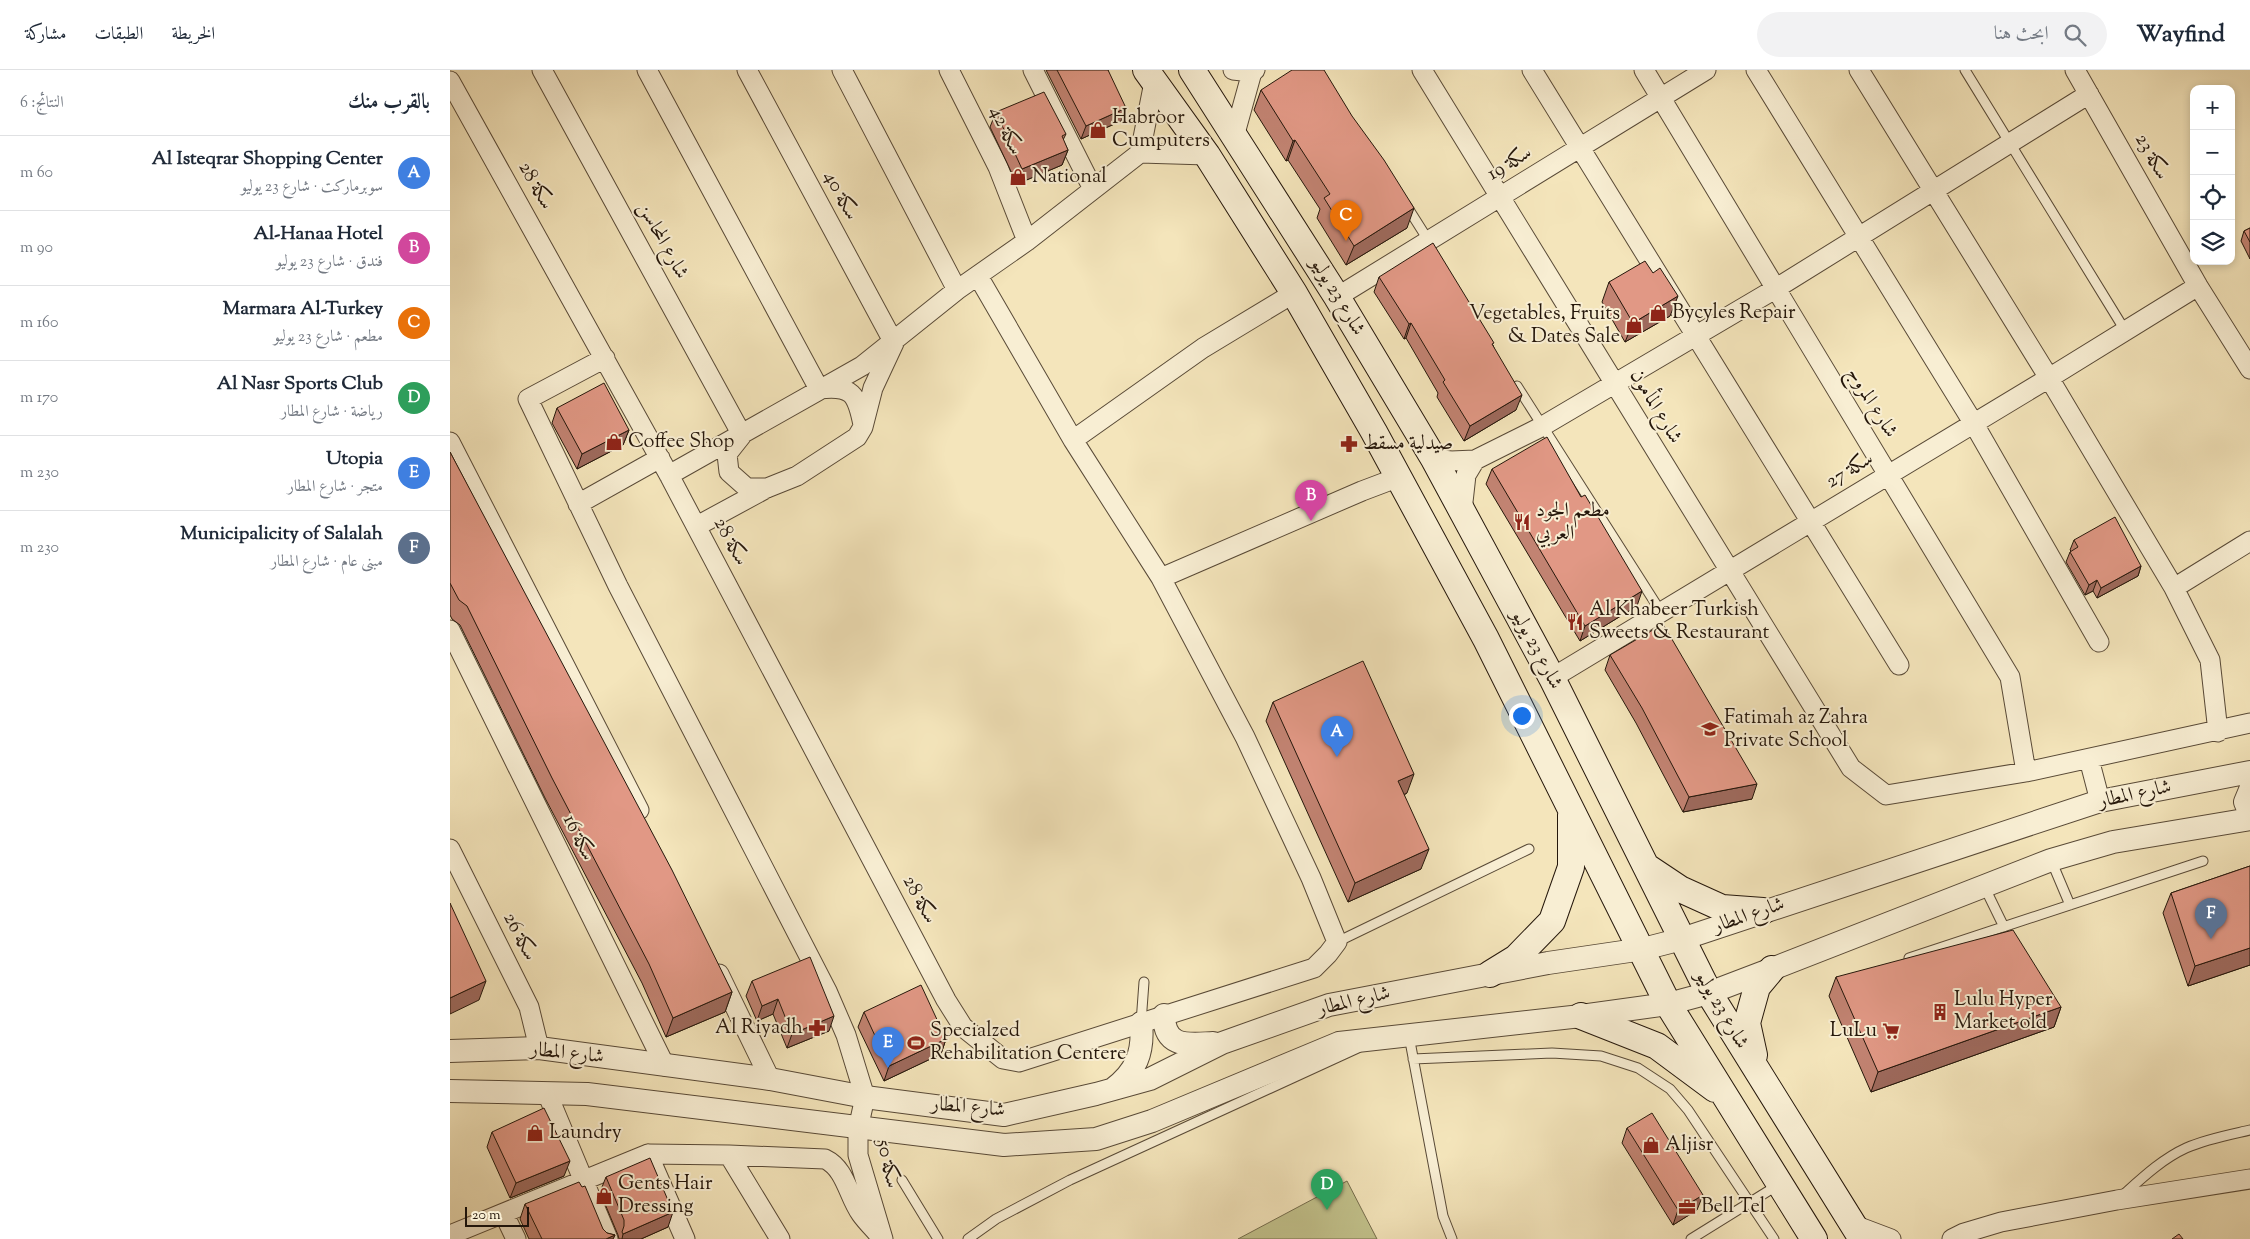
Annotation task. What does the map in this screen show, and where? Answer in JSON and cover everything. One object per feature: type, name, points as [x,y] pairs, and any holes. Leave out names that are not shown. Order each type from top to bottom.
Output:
[{"type":"main road","name":"شارع 23 يوليو","points":[[1192,70],[1337,296],[1434,459],[1552,678],[1709,993],[1858,1232]]},
{"type":"main road","name":"شارع 23 يوليو","points":[[1150,76],[1207,155],[1294,292],[1399,477],[1486,639],[1643,949],[1668,1004],[1814,1239]]},
{"type":"main road","points":[[1490,974],[1516,958],[1552,921],[1571,867],[1571,810]]},
{"type":"main road","points":[[1646,867],[1680,889],[1722,908],[1763,911]]},
{"type":"main road","points":[[1760,1077],[1747,1023],[1757,987],[1772,969]]},
{"type":"main road","points":[[1581,1016],[1657,1046],[1726,1096]]},
{"type":"street","name":"شارع المحاسن","points":[[542,70],[742,434]]},
{"type":"street","points":[[647,70],[819,389]]},
{"type":"street","name":"سكة 40","points":[[747,70],[894,343]]},
{"type":"street","points":[[842,70],[957,290]]},
{"type":"street","name":"سكة 42","points":[[950,70],[998,167],[1027,242]]},
{"type":"street","points":[[1033,70],[1093,189]]},
{"type":"street","points":[[1233,70],[1254,71],[1234,137]]},
{"type":"street","name":"شارع المأمون","points":[[1422,70],[1851,768],[1886,795],[2026,772]]},
{"type":"street","points":[[1532,70],[1898,665]]},
{"type":"street","name":"شارع المروج","points":[[1644,70],[2010,677],[2026,772]]},
{"type":"street","name":"سكة 19","points":[[1337,296],[1430,244],[1501,196],[1706,70]]},
{"type":"street","points":[[1756,70],[1974,424],[2099,642]]},
{"type":"street","points":[[1858,70],[2049,378],[2174,588],[2210,660],[2218,732]]},
{"type":"street","name":"23 سكة","points":[[2076,70],[2198,286],[2250,369]]},
{"type":"street","points":[[1140,152],[1150,76]]},
{"type":"street","name":"سكة 28","points":[[450,83],[660,458],[946,1000],[963,1027],[1003,1059],[1019,1062],[1314,968],[1337,942]]},
{"type":"street","points":[[1434,459],[1451,461],[1475,460],[1541,427],[1775,289],[2089,94]]},
{"type":"street","points":[[669,475],[862,366],[894,343],[957,290],[1027,242],[1140,152],[1207,155]]},
{"type":"street","points":[[978,276],[1073,440],[1161,578],[1246,737],[1311,878],[1337,942]]},
{"type":"street","name":"سكة 27","points":[[1552,678],[2126,332],[2198,286]]},
{"type":"street","points":[[1073,440],[1203,348],[1294,292]]},
{"type":"street","points":[[696,526],[767,488],[797,476],[857,437],[863,427],[873,388],[894,343]]},
{"type":"street","points":[[605,358],[528,399],[618,586],[826,992],[846,1035],[865,1097]]},
{"type":"street","points":[[819,389],[837,387],[848,391],[856,399],[863,427]]},
{"type":"street","points":[[742,434],[727,454],[729,472],[747,488],[767,488]]},
{"type":"street","points":[[450,442],[646,825]]},
{"type":"street","points":[[578,504],[660,458]]},
{"type":"street","points":[[1462,513],[1466,475],[1475,460]]},
{"type":"street","points":[[1161,578],[1362,491],[1399,477]]},
{"type":"street","points":[[2174,588],[2250,541]]},
{"type":"street","name":"سكة 16","points":[[450,630],[665,1066]]},
{"type":"street","points":[[2026,772],[2218,732],[2250,723]]},
{"type":"street","points":[[2089,759],[2100,801]]},
{"type":"street","name":"شارع المطار","points":[[450,1051],[539,1048],[770,1079],[865,1097],[1004,1114],[1112,1090],[1150,1079],[1222,1043],[1328,1005],[1490,974],[1643,949],[1682,939],[2100,801],[2250,772]]},
{"type":"street","points":[[2250,790],[2245,802],[2250,814]]},
{"type":"street","name":"شارع المطار","points":[[450,1091],[587,1094],[858,1129],[1004,1145],[1096,1139],[1152,1121],[1339,1044],[1668,1004],[1709,993],[2051,860],[2113,842],[2250,819]]},
{"type":"street","name":"سكة 26","points":[[450,849],[529,1007],[539,1048]]},
{"type":"street","points":[[710,956],[770,1079]]},
{"type":"street","points":[[1164,1015],[1166,1031],[1176,1042],[1184,1045],[1222,1043]]},
{"type":"street","points":[[1112,1090],[1124,1081],[1134,1068],[1140,1054],[1143,1039],[1141,1023]]},
{"type":"street","points":[[547,1094],[608,1239]]},
{"type":"street","name":"سكة 50","points":[[865,1097],[858,1129],[858,1155],[883,1239]]},
{"type":"street","points":[[648,1154],[685,1239]]},
{"type":"street","points":[[450,1235],[648,1154],[729,1154],[825,1158],[832,1162],[860,1214],[883,1239]]},
{"type":"street","points":[[729,1154],[780,1239]]},
{"type":"street","points":[[1952,1239],[1964,1233],[2001,1222],[2116,1200],[2249,1181]]},
{"type":"street","points":[[504,1214],[516,1239]]},
{"type":"street","points":[[1858,1232],[1891,1239]]},
{"type":"lane","points":[[1964,70],[2126,332]]},
{"type":"lane","points":[[1402,199],[1430,244]]},
{"type":"lane","points":[[1510,376],[1661,612]]},
{"type":"lane","points":[[1337,942],[1529,849]]},
{"type":"lane","points":[[2051,860],[2070,905]]},
{"type":"lane","points":[[1896,962],[2203,861]]},
{"type":"lane","points":[[1984,885],[2004,927]]},
{"type":"lane","points":[[1141,1023],[1144,982]]},
{"type":"lane","points":[[1409,1036],[1443,1216],[1452,1239]]},
{"type":"lane","points":[[968,1239],[996,1220],[1070,1180],[1376,1040]]},
{"type":"lane","points":[[1413,1059],[1552,1053],[1601,1056],[1638,1068],[1670,1089],[1688,1110],[1774,1239]]},
{"type":"lane","points":[[2116,1200],[2164,1161],[2185,1148],[2207,1140],[2250,1130]]},
{"type":"lane","points":[[902,1180],[938,1239]]},
{"type":"lane","points":[[1691,1239],[1780,1184]]},
{"type":"green space","points":[[1347,1181],[1377,1239],[1238,1239]]},
{"type":"building","points":[[1057,70],[1108,70],[1126,108],[1086,126]]},
{"type":"building","points":[[1292,70],[1324,70],[1352,116],[1384,160],[1414,208],[1354,246],[1324,198],[1330,194],[1295,140],[1293,141],[1261,90]]},
{"type":"building","points":[[1044,92],[1066,134],[1062,136],[1068,150],[1022,169],[996,112]]},
{"type":"building","points":[[2250,228],[2250,242],[2244,231]]},
{"type":"building","points":[[1433,243],[1494,343],[1492,344],[1522,395],[1470,426],[1443,382],[1445,380],[1411,323],[1409,324],[1379,277]]},
{"type":"building","points":[[1645,261],[1653,273],[1660,268],[1678,296],[1633,323],[1609,282]]},
{"type":"building","points":[[604,383],[629,430],[582,454],[557,408]]},
{"type":"building","points":[[1547,437],[1581,497],[1585,495],[1642,591],[1585,626],[1492,469]]},
{"type":"building","points":[[450,452],[672,870],[732,992],[673,1018],[649,964],[552,778],[467,606],[459,600],[450,583]]},
{"type":"building","points":[[2115,517],[2141,566],[2101,588],[2097,580],[2089,585],[2070,552],[2078,547],[2074,540]]},
{"type":"building","points":[[1663,624],[1757,784],[1689,797],[1642,708],[1610,655]]},
{"type":"building","points":[[1363,661],[1414,774],[1398,781],[1429,849],[1355,883],[1273,702]]},
{"type":"building","points":[[2250,866],[2250,948],[2195,966],[2171,893]]},
{"type":"building","points":[[450,903],[486,981],[450,998]]},
{"type":"building","name":"Lulu Hyper Market old","points":[[2013,930],[2061,1007],[1878,1072],[1836,977]]},
{"type":"building","points":[[810,957],[834,1016],[792,1034],[778,999],[762,1006],[752,981]]},
{"type":"building","points":[[921,985],[946,1039],[889,1066],[864,1012]]},
{"type":"building","points":[[544,1108],[570,1161],[516,1183],[492,1132]]},
{"type":"building","points":[[1652,1113],[1703,1195],[1678,1210],[1627,1128]]},
{"type":"building","points":[[650,1158],[673,1212],[623,1234],[624,1220],[606,1177]]},
{"type":"building","points":[[579,1182],[582,1187],[585,1186],[603,1229],[607,1233],[615,1235],[606,1239],[542,1239],[525,1204]]},
{"type":"building","points":[[2179,1234],[2183,1239],[2172,1239]]},
{"type":"place","name":"Habroor Cumputers","points":[[1098,130]]},
{"type":"place","name":"National","points":[[1018,177]]},
{"type":"place","name":"Marmara Al-Turkey","points":[[1346,241]]},
{"type":"place","name":"Bycyles Repair","points":[[1658,313]]},
{"type":"place","name":"Vegetables, Fruits & Dates Sale","points":[[1634,325]]},
{"type":"place","name":"Coffee Shop","points":[[614,442]]},
{"type":"place","name":"صيدلية مسقط","points":[[1349,444]]},
{"type":"place","name":"Al-Hanaa Hotel","points":[[1311,521]]},
{"type":"place","name":"مطعم الجود العربي","points":[[1522,522]]},
{"type":"place","name":"Al Khabeer Turkish Sweets & Restaurant","points":[[1575,622]]},
{"type":"place","name":"Fatimah az Zahra Private School","points":[[1710,729]]},
{"type":"place","name":"Al Isteqrar Shopping Center","points":[[1337,757]]},
{"type":"place","name":"Municipalicity of Salalah","points":[[2211,939]]},
{"type":"place","name":"Lulu Hyper Market old","points":[[1940,1012]]},
{"type":"place","name":"Al Riyadh","points":[[817,1028]]},
{"type":"place","name":"LuLu","points":[[1891,1031]]},
{"type":"place","name":"Specialzed Rehabilitation Centere","points":[[916,1043]]},
{"type":"place","name":"Utopia","points":[[888,1068]]},
{"type":"place","name":"Laundry","points":[[535,1133]]},
{"type":"place","name":"Aljisr","points":[[1651,1145]]},
{"type":"place","name":"Gents Hair Dressing","points":[[604,1196]]},
{"type":"place","name":"Bell Tel","points":[[1687,1207]]},
{"type":"place","name":"Al Nasr Sports Club","points":[[1327,1210]]}]
